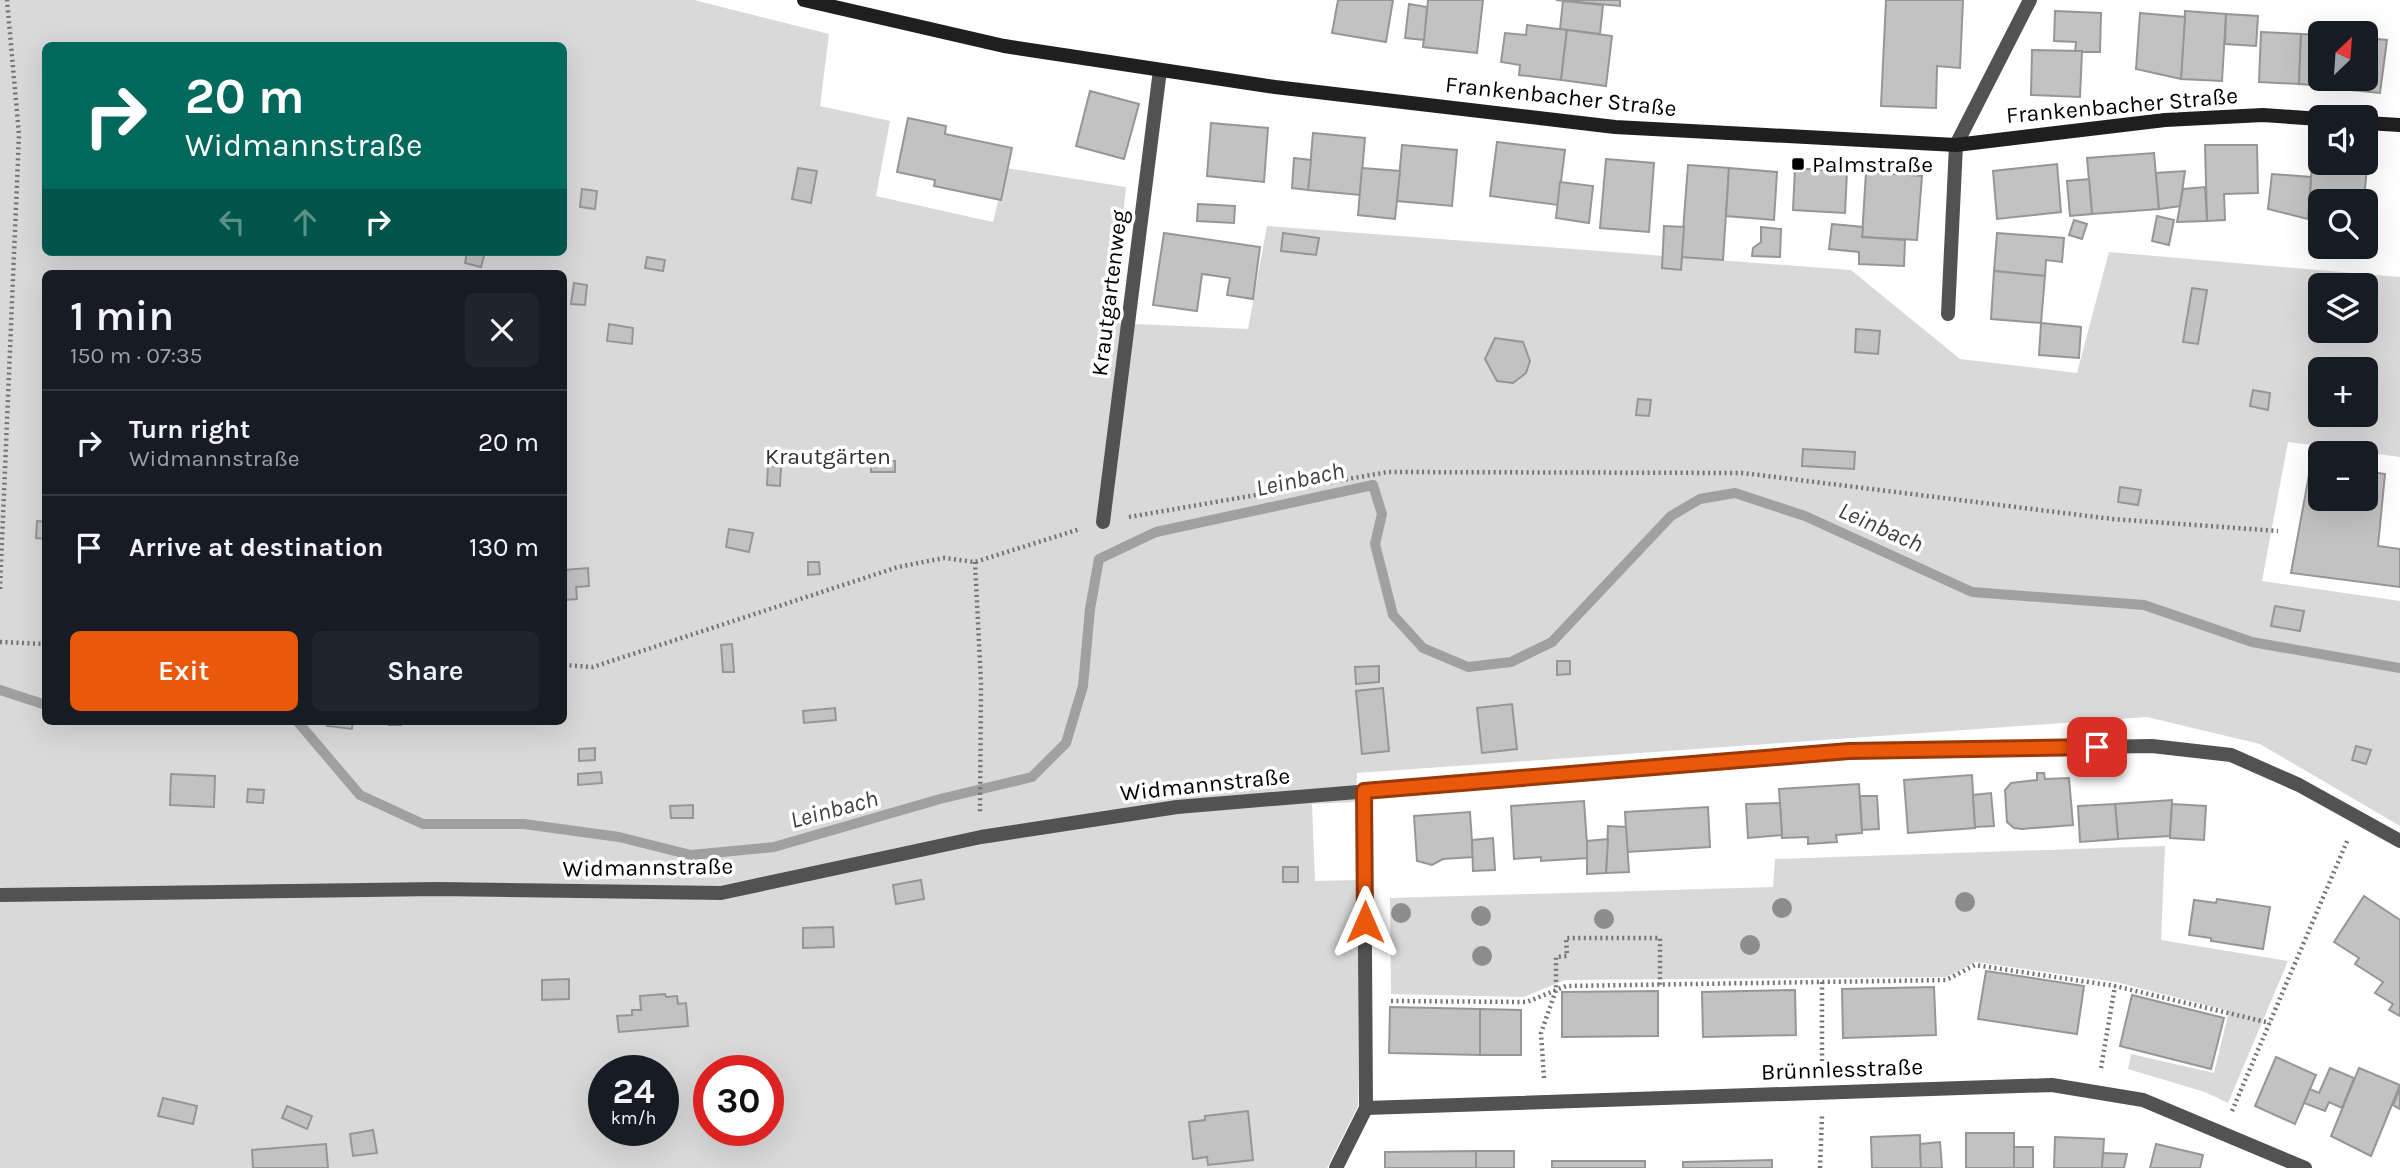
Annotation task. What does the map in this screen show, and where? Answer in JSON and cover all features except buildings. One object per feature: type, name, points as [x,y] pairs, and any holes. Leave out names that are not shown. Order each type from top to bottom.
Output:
[{"type":"main road","name":"Frankenbacher Straße","points":[[804,0],[1004,46],[1160,70],[1615,127],[1956,145],[2165,120],[2263,115],[2308,118]]},
{"type":"main road","points":[[2378,124],[2400,125]]},
{"type":"street","points":[[1948,314],[1956,145],[2030,0]]},
{"type":"street","name":"Krautgartenweg","points":[[1103,522],[1160,70]]},
{"type":"street","name":"Widmannstraße","points":[[0,895],[439,889],[721,893],[981,837],[1177,807],[1849,751],[2152,746],[2231,755],[2299,785],[2400,841]]},
{"type":"street","points":[[1336,1168],[1366,1108],[1364,791]]},
{"type":"street","name":"Brünnlesstraße","points":[[1366,1108],[2052,1085],[2143,1100],[2305,1168]]},
{"type":"path","points":[[0,589],[19,135],[7,0]]},
{"type":"path","points":[[567,665],[593,667],[898,567],[944,558],[975,562],[1103,522],[1388,472],[1743,472],[2112,519],[2278,531]]},
{"type":"path","points":[[975,562],[981,682],[979,800]]},
{"type":"path","points":[[0,642],[42,644]]},
{"type":"path","points":[[2223,1132],[2358,816]]},
{"type":"path","points":[[1545,1101],[1541,1033],[1556,990],[1556,957],[1567,956],[1566,937],[1660,938],[1660,985]]},
{"type":"path","points":[[1365,1000],[1527,1002],[1566,986],[1946,981],[1975,965],[2115,986],[2270,1023]]},
{"type":"path","points":[[1822,982],[1822,1093]]},
{"type":"path","points":[[2097,1093],[2115,986]]},
{"type":"path","points":[[1820,1168],[1821,1149]]},
{"type":"green space","name":"Krautgärten","points":[[0,0],[694,0],[829,34],[820,106],[890,121],[876,196],[993,222],[1006,168],[1126,187],[1112,323],[1248,329],[1267,226],[1851,270],[1960,359],[2077,373],[2109,252],[2353,273],[2308,273],[2308,343],[2378,343],[2378,275],[2400,277],[2400,457],[2378,454],[2378,441],[2308,441],[2308,445],[2288,442],[2262,581],[2400,601],[2400,826],[2260,744],[2147,717],[1357,773],[1356,802],[1312,804],[1315,881],[1358,880],[1358,1106],[1327,1168],[0,1168]]},
{"type":"green space","points":[[2165,846],[2161,940],[2288,961],[2228,1103],[2205,1092],[2128,1069],[2131,1054],[2214,1073],[2229,1011],[2116,982],[1976,962],[1946,977],[1565,980],[1524,997],[1391,994],[1390,898],[1773,887],[1775,859]]},
{"type":"waterway","name":"Leinbach","points":[[300,725],[360,795],[423,824],[524,824],[619,837],[691,855],[774,847],[940,799],[1032,777],[1066,743],[1083,686],[1090,609],[1099,559],[1156,532],[1373,485],[1382,514],[1375,544],[1393,615],[1423,648],[1468,667],[1511,662],[1552,642],[1671,516],[1700,499],[1735,493],[1805,516],[1972,592],[2144,605],[2252,642],[2400,668]]},
{"type":"waterway","name":"Leinbach","points":[[0,690],[42,704]]},
{"type":"place","name":"Palmstraße","points":[[1798,164]]},
{"type":"route","points":[[1365,922],[1364,791],[1849,751],[2097,747]]}]
